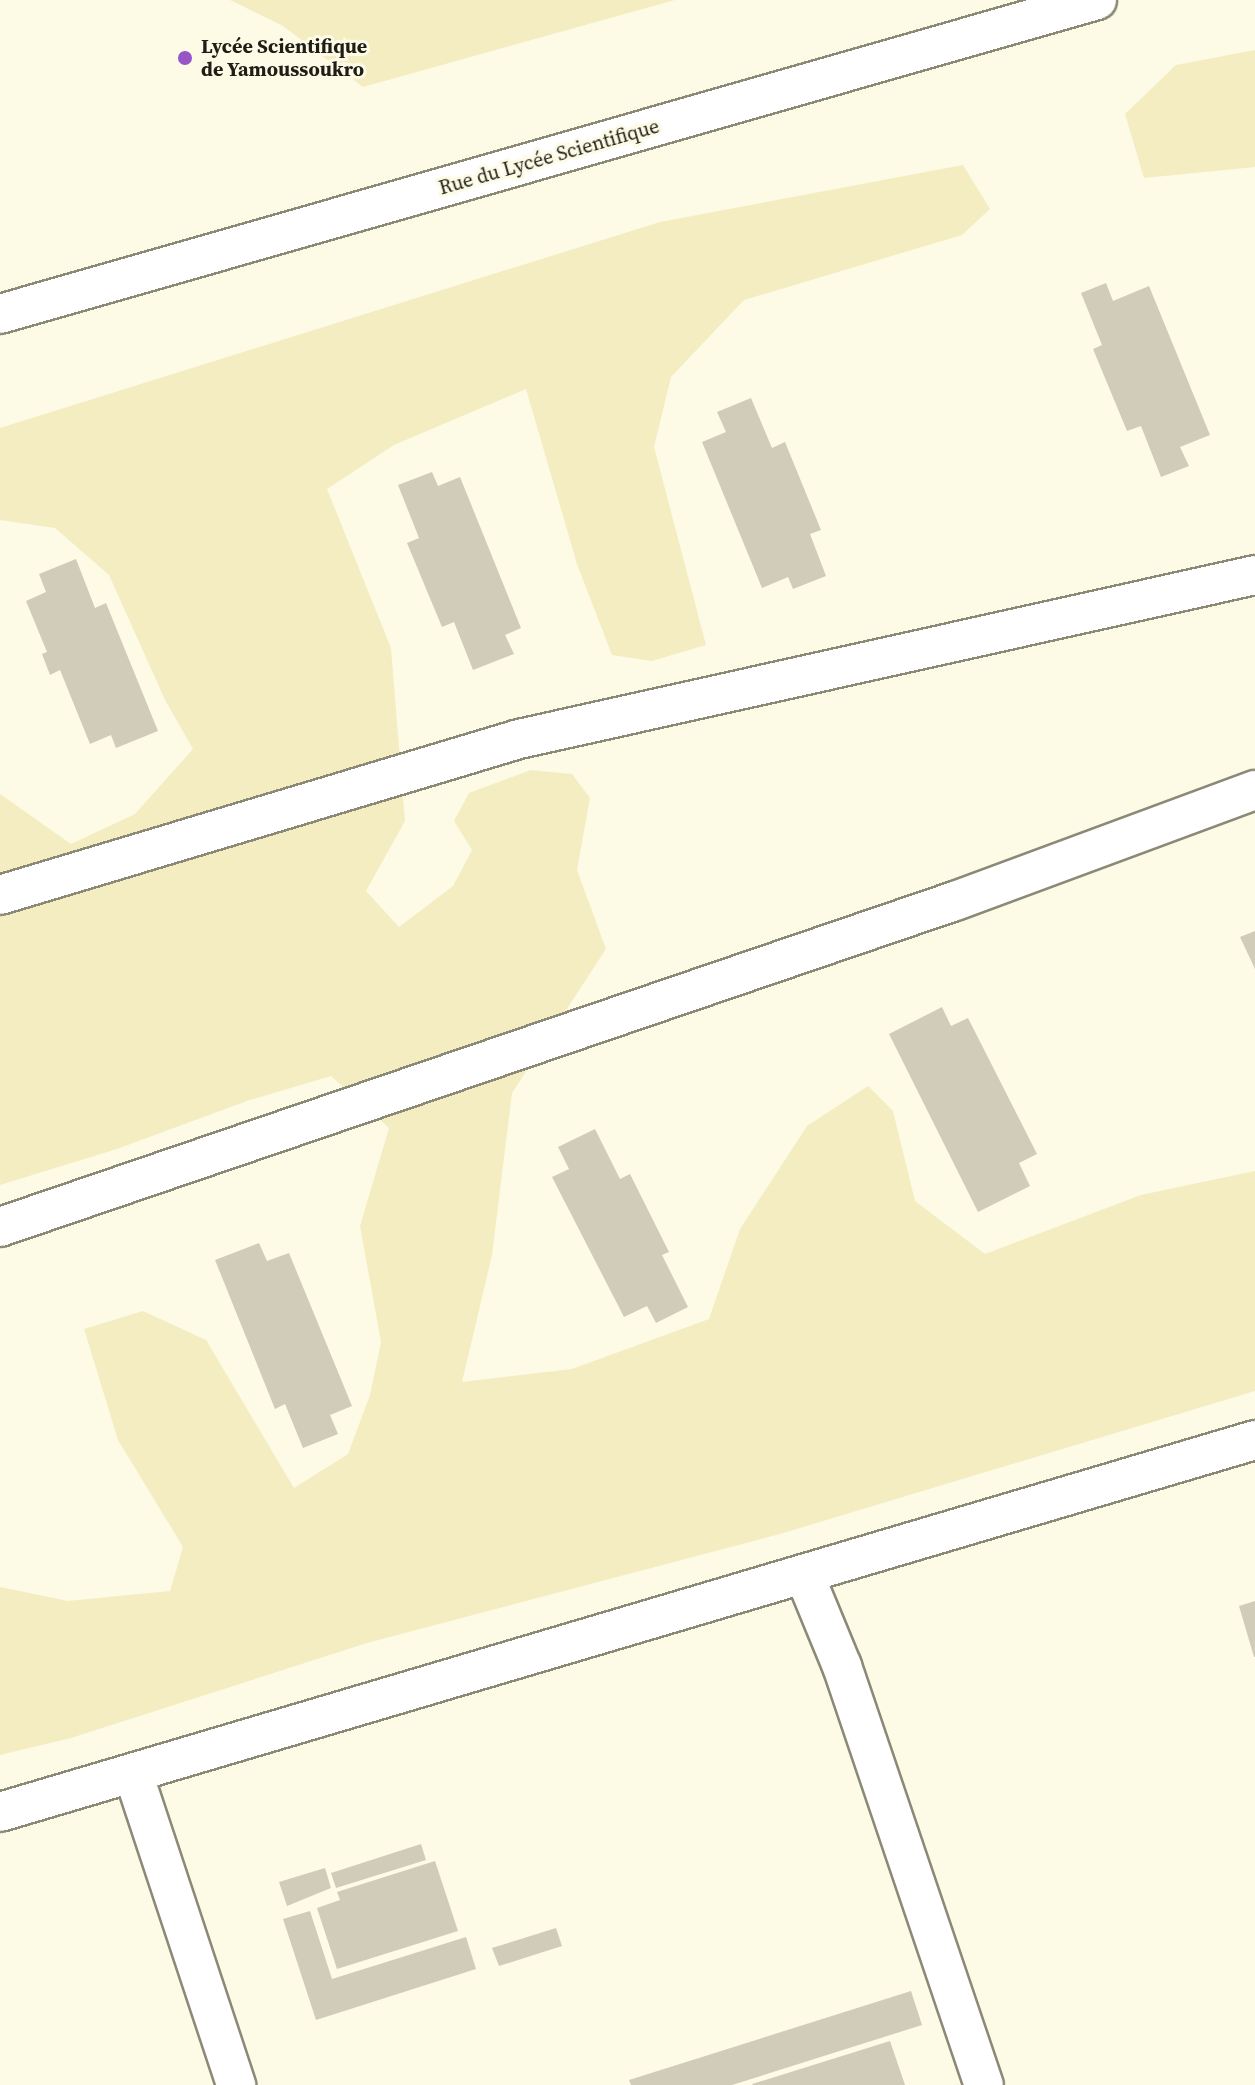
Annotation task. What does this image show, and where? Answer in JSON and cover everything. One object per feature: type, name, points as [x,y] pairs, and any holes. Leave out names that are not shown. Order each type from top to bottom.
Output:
[{"type":"street","name":"Rue du Lycée Scientifique","points":[[0,314],[1097,0]]},
{"type":"street","points":[[0,895],[519,739],[1255,575]]},
{"type":"street","points":[[0,1227],[955,901],[1255,790]]},
{"type":"street","points":[[0,1812],[1255,1440]]},
{"type":"street","points":[[804,1574],[842,1666],[984,2085]]},
{"type":"street","points":[[133,1773],[236,2085]]},
{"type":"shaded area","points":[[230,0],[675,0],[363,87],[283,26]]},
{"type":"shaded area","points":[[1255,50],[1255,167],[1144,178],[1125,114],[1176,65]]},
{"type":"shaded area","points":[[963,165],[990,209],[962,235],[744,300],[671,377],[654,447],[706,645],[652,661],[612,655],[577,564],[526,389],[394,445],[327,489],[391,648],[405,821],[366,891],[399,927],[453,886],[472,850],[454,821],[469,793],[531,770],[572,774],[590,798],[577,870],[606,949],[512,1093],[492,1255],[462,1382],[572,1369],[709,1319],[740,1229],[807,1126],[868,1086],[893,1111],[915,1201],[985,1254],[1141,1195],[1255,1171],[1255,1391],[780,1534],[367,1643],[71,1738],[0,1755],[0,1587],[68,1601],[170,1591],[183,1547],[118,1440],[84,1329],[143,1311],[206,1340],[294,1488],[348,1454],[370,1395],[381,1342],[360,1226],[389,1128],[331,1076],[247,1101],[117,1149],[0,1185],[0,794],[71,844],[135,814],[193,749],[165,700],[109,575],[55,528],[0,520],[0,428],[660,222]]},
{"type":"building","points":[[1106,283],[1113,301],[1149,286],[1210,435],[1180,447],[1189,466],[1161,477],[1141,426],[1127,431],[1093,349],[1102,345],[1081,293]]},
{"type":"building","points":[[751,398],[772,448],[785,442],[821,530],[810,534],[826,576],[793,589],[788,577],[762,588],[702,442],[726,432],[717,412]]},
{"type":"building","points":[[432,472],[438,486],[460,477],[521,628],[505,635],[514,654],[473,670],[454,622],[442,627],[407,543],[419,538],[398,485]]},
{"type":"building","points":[[76,559],[95,608],[106,603],[158,731],[116,748],[111,735],[90,744],[60,670],[50,675],[42,654],[47,652],[26,601],[46,592],[39,574]]},
{"type":"building","points":[[1255,931],[1255,969],[1240,937]]},
{"type":"building","points":[[942,1007],[951,1026],[968,1018],[1037,1154],[1019,1163],[1030,1186],[978,1212],[889,1034]]},
{"type":"building","points":[[595,1129],[620,1179],[630,1174],[669,1252],[662,1255],[688,1307],[656,1323],[647,1306],[624,1317],[552,1177],[569,1169],[558,1147]]},
{"type":"building","points":[[259,1243],[267,1261],[289,1253],[352,1406],[330,1415],[338,1434],[303,1448],[285,1404],[275,1409],[215,1260]]},
{"type":"building","points":[[1255,1601],[1255,1657],[1254,1657],[1239,1606]]},
{"type":"building","points":[[421,1844],[426,1860],[336,1888],[331,1873]]},
{"type":"building","points":[[435,1861],[458,1931],[337,1969],[317,1908],[340,1900],[337,1892]]},
{"type":"building","points":[[325,1868],[331,1888],[287,1906],[279,1882]]},
{"type":"building","points":[[310,1911],[332,1979],[466,1937],[476,1969],[316,2020],[283,1919]]},
{"type":"building","points":[[556,1928],[562,1946],[499,1966],[492,1948]]},
{"type":"building","points":[[911,1991],[922,2025],[732,2085],[631,2085],[629,2080]]},
{"type":"building","points":[[890,2041],[905,2085],[752,2084]]},
{"type":"place","name":"Lycée Scientifique de Yamoussoukro","points":[[185,58]]}]
